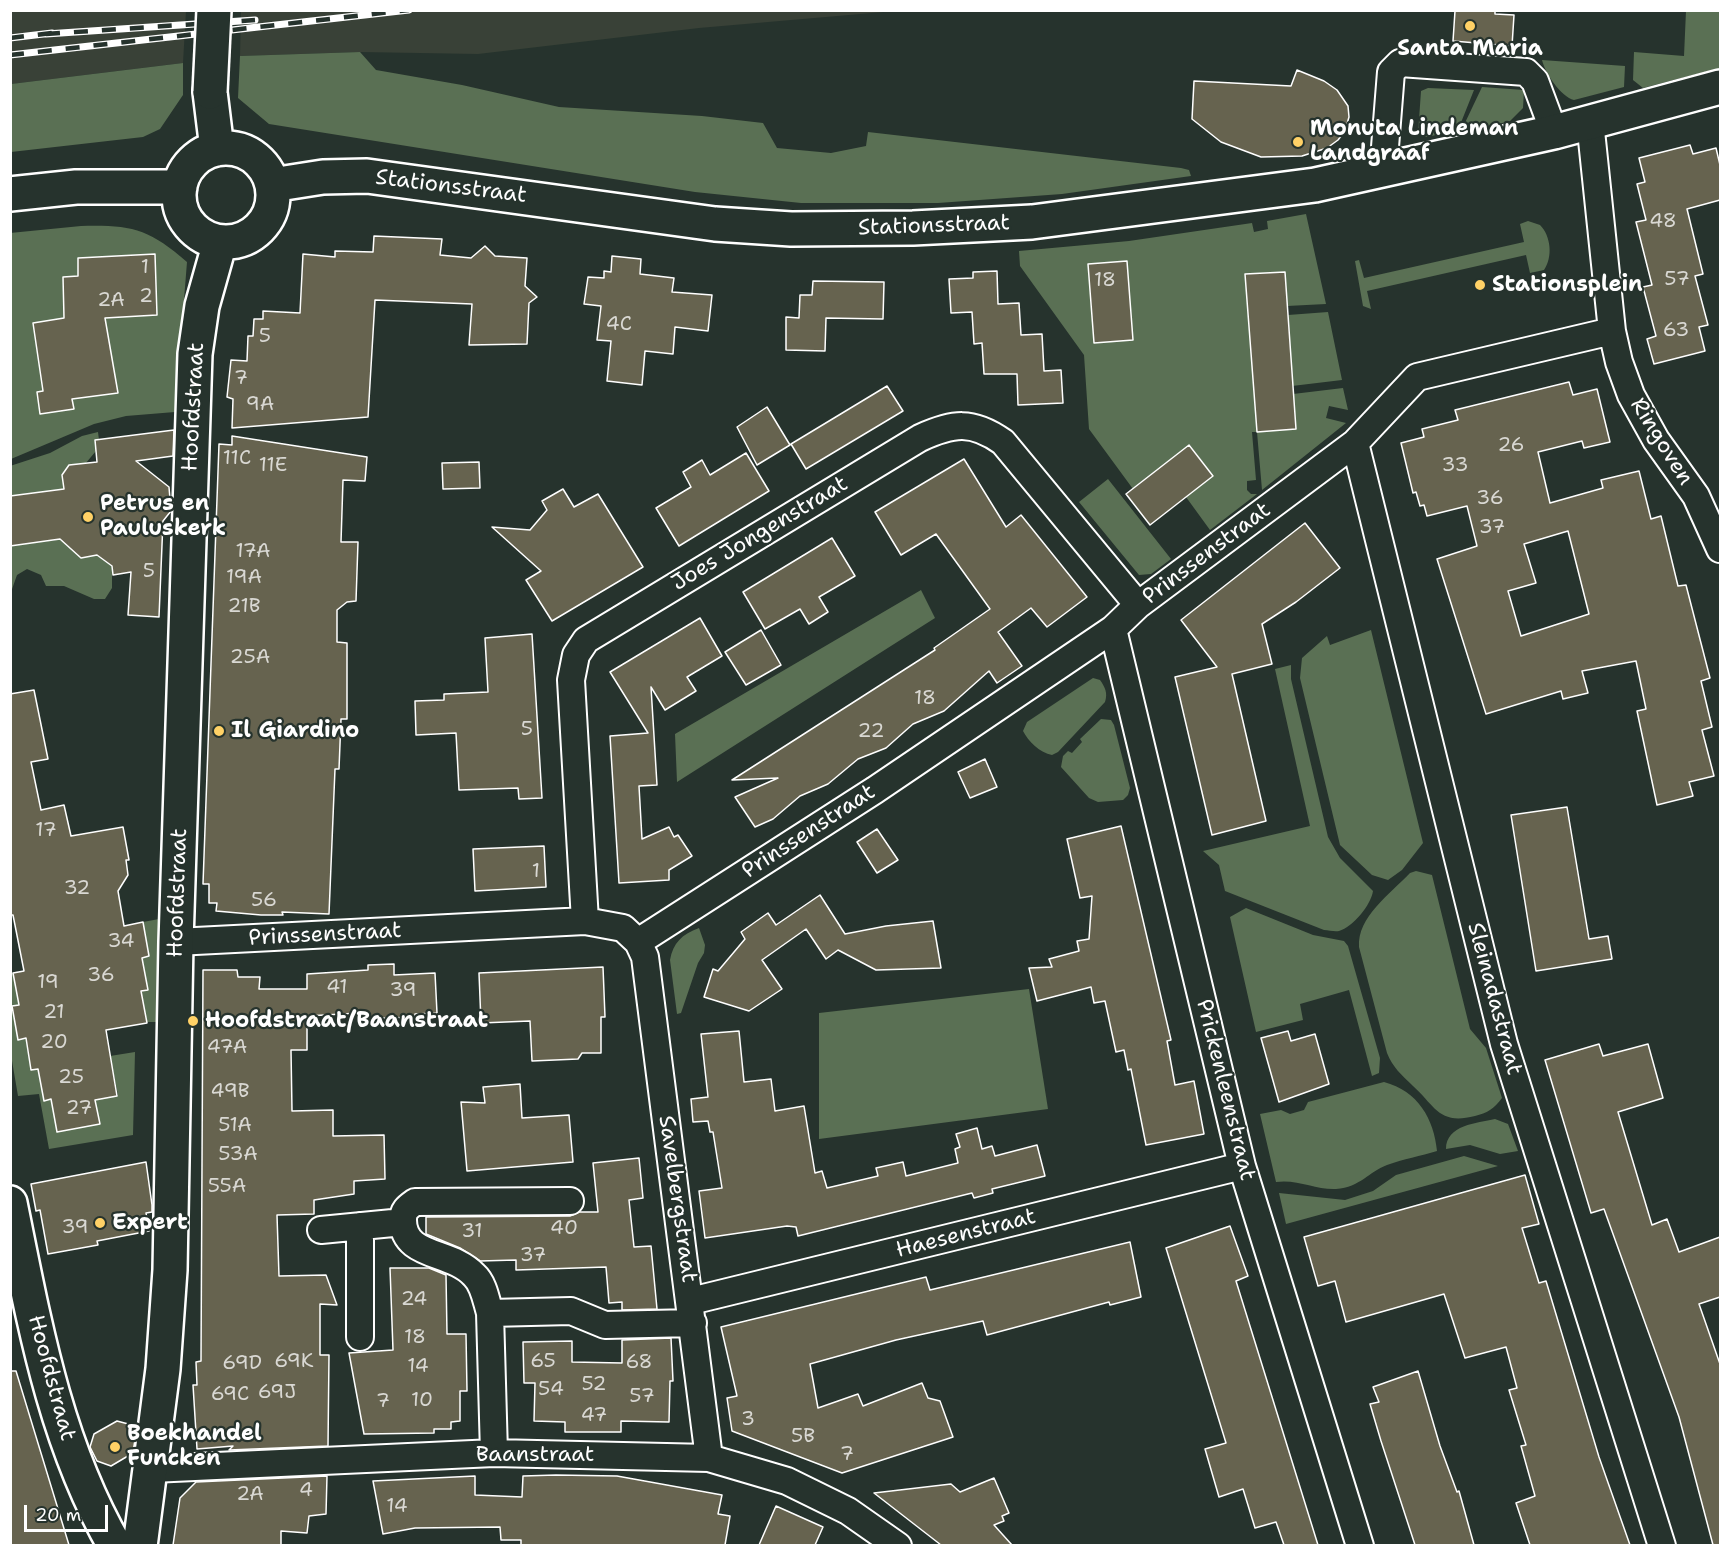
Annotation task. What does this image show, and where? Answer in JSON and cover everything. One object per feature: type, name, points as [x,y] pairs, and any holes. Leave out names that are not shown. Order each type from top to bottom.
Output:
[{"type":"street","points":[[214,10],[210,92],[217,149]]},
{"type":"street","points":[[1383,172],[1391,72],[1400,63],[1526,72],[1535,81],[1554,132]]},
{"type":"street","name":"Stationsstraat","points":[[272,185],[323,177],[367,176],[715,224],[791,229],[913,228],[1032,222],[1232,198],[1383,172],[1554,132],[1720,87]]},
{"type":"street","points":[[1355,443],[1417,377],[1612,332],[1590,121]]},
{"type":"street","points":[[231,148],[245,152],[257,160],[267,172],[272,185],[271,207],[261,227],[249,236],[235,241],[220,242],[206,237],[193,229],[182,209],[180,187],[189,166],[206,152],[217,149],[231,148]]},
{"type":"street","points":[[10,194],[76,187],[180,187]]},
{"type":"street","name":"Hoofdstraat","points":[[140,1545],[152,1469],[170,1270],[176,942],[195,354],[202,306],[220,242]]},
{"type":"street","name":"Ringoven","points":[[1612,332],[1618,362],[1631,395],[1656,440],[1696,496],[1720,549]]},
{"type":"street","name":"Joes Jongenstraat","points":[[585,921],[571,680],[576,655],[586,640],[920,438],[943,427],[961,425],[989,432],[1003,442],[1138,605]]},
{"type":"street","name":"Prinssenstraat","points":[[176,942],[585,921],[622,928],[638,942],[875,790],[1113,629],[1138,605],[1355,443]]},
{"type":"street","name":"Sleinadastraat","points":[[1355,443],[1504,1044],[1662,1545]]},
{"type":"street","name":"Prickenleenstraat","points":[[1113,629],[1242,1166],[1360,1545]]},
{"type":"street","name":"Savelbergstraat","points":[[638,942],[645,957],[709,1458]]},
{"type":"street","name":"Haesenstraat","points":[[490,1313],[571,1311],[605,1325],[692,1312],[1242,1166]]},
{"type":"street","points":[[494,1453],[490,1313],[482,1287],[474,1275],[440,1254],[412,1244],[404,1234],[403,1222],[406,1208],[422,1201],[570,1201]]},
{"type":"street","name":"Hoofdstraat","points":[[10,1203],[19,1295],[81,1482],[115,1545]]},
{"type":"street","points":[[321,1230],[403,1222]]},
{"type":"street","points":[[360,1226],[360,1336]]},
{"type":"street","name":"Baanstraat","points":[[152,1469],[494,1453],[709,1458],[787,1481],[848,1510],[898,1545]]},
{"type":"shaded area","points":[[10,11],[186,11],[183,63],[11,84]]},
{"type":"shaded area","points":[[241,11],[895,11],[699,28],[478,54],[360,52],[240,56]]},
{"type":"green space","points":[[1686,11],[1720,11],[1720,68],[1643,88],[1633,80],[1634,52],[1684,56]]},
{"type":"green space","points":[[360,52],[376,70],[462,85],[559,107],[702,116],[763,123],[777,148],[831,153],[866,146],[868,132],[1181,168],[1189,170],[1191,176],[1062,194],[938,203],[801,203],[695,192],[269,124],[238,98],[240,56]]},
{"type":"green space","points":[[1542,60],[1625,66],[1624,87],[1574,100],[1554,84]]},
{"type":"green space","points":[[183,63],[183,95],[160,129],[143,137],[11,152],[11,84]]},
{"type":"green space","points":[[1482,87],[1524,90],[1523,108],[1510,121],[1464,133],[1463,127]]},
{"type":"green space","points":[[1428,88],[1474,90],[1458,130],[1427,137],[1418,134],[1421,91]]},
{"type":"green space","points":[[1306,214],[1326,304],[1287,306],[1293,394],[1343,388],[1348,410],[1329,406],[1326,418],[1346,423],[1262,490],[1257,432],[1252,432],[1256,480],[1247,481],[1247,490],[1251,494],[1257,494],[1210,530],[1186,497],[1213,476],[1190,445],[1133,489],[1089,429],[1084,355],[1020,266],[1019,251],[1129,241],[1252,223],[1254,232],[1268,229],[1267,221]],"holes":[[[1127,261],[1094,343],[1088,264]]]},
{"type":"green space","points":[[1528,221],[1540,225],[1547,235],[1550,253],[1544,270],[1530,273],[1526,255],[1367,291],[1371,309],[1363,306],[1355,261],[1359,260],[1364,278],[1524,242],[1520,224]]},
{"type":"green space","points":[[81,226],[113,226],[150,235],[187,262],[175,412],[126,416],[94,424],[11,459],[10,233]]},
{"type":"green space","points":[[1328,312],[1342,380],[1292,386],[1288,315]]},
{"type":"green space","points":[[98,432],[99,440],[95,441],[96,451],[64,489],[11,496],[10,466],[50,453],[82,436]]},
{"type":"green space","points":[[1108,479],[1171,559],[1151,574],[1139,575],[1079,502]]},
{"type":"green space","points":[[71,538],[73,551],[81,558],[97,555],[112,566],[112,588],[105,599],[94,599],[64,586],[46,586],[41,575],[27,569],[17,575],[11,592],[10,546]]},
{"type":"green space","points":[[921,590],[935,618],[677,782],[675,734]]},
{"type":"green space","points":[[1371,630],[1423,843],[1402,870],[1388,880],[1372,875],[1340,845],[1300,678],[1302,658],[1327,636],[1330,645]]},
{"type":"green space","points":[[1291,665],[1291,679],[1328,837],[1340,858],[1373,891],[1361,915],[1339,931],[1324,930],[1225,891],[1219,865],[1203,851],[1310,826],[1275,669]]},
{"type":"green space","points":[[1093,678],[1100,680],[1103,685],[1106,693],[1105,702],[1058,752],[1052,755],[1035,746],[1023,731],[1027,722]]},
{"type":"green space","points":[[1101,719],[1111,720],[1114,725],[1130,788],[1123,800],[1098,802],[1089,798],[1061,767],[1063,756],[1068,751],[1072,753],[1082,742],[1080,739]]},
{"type":"green space","points":[[1416,871],[1432,875],[1470,1029],[1486,1048],[1502,1098],[1490,1110],[1475,1116],[1453,1118],[1439,1112],[1395,1067],[1387,1053],[1359,947],[1363,926],[1369,916],[1410,873]]},
{"type":"green space","points":[[1246,908],[1313,935],[1344,941],[1348,946],[1380,1058],[1379,1073],[1372,1076],[1349,990],[1300,1004],[1303,1020],[1256,1032],[1230,917]]},
{"type":"green space","points":[[159,919],[156,1022],[147,1022],[141,991],[148,989],[142,958],[149,956],[143,922]]},
{"type":"green space","points":[[699,928],[705,945],[704,953],[698,963],[681,1013],[677,1014],[671,954],[679,940]]},
{"type":"green space","points":[[13,973],[19,1005],[12,1007],[18,1039],[26,1038],[31,1069],[38,1069],[44,1100],[51,1099],[57,1131],[99,1124],[95,1100],[118,1095],[110,1056],[135,1052],[133,1135],[49,1149],[39,1094],[18,1096],[11,1055],[10,974]]},
{"type":"green space","points":[[1029,989],[1048,1109],[819,1139],[819,1013]]},
{"type":"green space","points":[[1384,1082],[1406,1092],[1422,1108],[1432,1128],[1437,1151],[1387,1165],[1345,1188],[1329,1189],[1292,1182],[1276,1182],[1260,1114],[1281,1110],[1290,1114],[1304,1110],[1308,1102]]},
{"type":"green space","points":[[1495,1119],[1508,1124],[1518,1151],[1500,1154],[1470,1145],[1446,1149],[1447,1141],[1457,1130],[1464,1126]]},
{"type":"green space","points":[[1464,1156],[1498,1166],[1286,1224],[1279,1193],[1345,1200],[1373,1191],[1396,1175]]},
{"type":"building","points":[[1495,10],[1495,14],[1514,15],[1512,46],[1453,41],[1455,11]]},
{"type":"building","points":[[1297,70],[1324,81],[1337,90],[1348,106],[1349,117],[1345,131],[1327,148],[1302,156],[1261,157],[1221,142],[1192,119],[1194,81],[1291,86]]},
{"type":"building","points":[[1690,145],[1693,154],[1716,148],[1720,165],[1720,200],[1687,209],[1703,274],[1695,276],[1708,325],[1699,327],[1705,351],[1654,364],[1647,339],[1656,336],[1643,287],[1652,285],[1636,222],[1646,220],[1637,184],[1645,182],[1639,158]]},
{"type":"building","points":[[374,236],[442,239],[440,255],[471,258],[485,246],[495,256],[527,258],[525,286],[537,297],[529,303],[527,344],[469,345],[472,304],[375,300],[368,417],[232,428],[233,399],[227,397],[231,360],[247,361],[248,336],[253,336],[254,319],[263,319],[263,311],[300,313],[303,254],[335,257],[335,251],[373,252]]},
{"type":"building","points":[[155,254],[157,315],[105,318],[118,393],[72,399],[74,409],[40,414],[37,392],[43,391],[33,323],[64,318],[63,277],[78,276],[78,258]]},
{"type":"building","points":[[612,256],[641,259],[640,274],[674,278],[672,292],[712,295],[708,331],[675,327],[673,354],[645,351],[642,385],[607,381],[611,341],[597,340],[601,306],[584,304],[588,277],[604,278],[604,271],[611,272]]},
{"type":"building","points":[[1127,261],[1133,340],[1094,343],[1088,264]]},
{"type":"building","points":[[997,271],[998,304],[1019,303],[1021,335],[1042,334],[1044,371],[1061,370],[1063,403],[1018,405],[1017,374],[984,374],[982,343],[974,344],[972,312],[951,313],[949,279],[973,278],[973,272]]},
{"type":"building","points":[[1285,272],[1296,429],[1257,432],[1245,274]]},
{"type":"building","points":[[813,281],[884,282],[883,319],[826,318],[825,351],[786,350],[786,317],[799,318],[800,295],[812,295]]},
{"type":"building","points":[[1569,382],[1573,395],[1597,389],[1610,442],[1584,448],[1582,441],[1538,452],[1550,503],[1603,488],[1601,480],[1639,471],[1651,519],[1661,516],[1678,586],[1686,585],[1710,678],[1701,681],[1712,727],[1702,730],[1714,776],[1689,782],[1693,796],[1657,805],[1637,711],[1646,709],[1636,661],[1582,671],[1588,693],[1563,699],[1561,691],[1486,714],[1437,559],[1477,546],[1467,506],[1427,516],[1424,505],[1420,506],[1416,492],[1413,493],[1401,443],[1424,437],[1422,429],[1458,420],[1455,410]],"holes":[[[1568,531],[1589,614],[1521,636],[1508,591],[1536,583],[1524,544]]]},
{"type":"building","points":[[887,386],[903,411],[806,469],[791,444]]},
{"type":"building","points":[[767,407],[790,445],[757,465],[737,427]]},
{"type":"building","name":"Petrus en Pauluskerk","points":[[174,430],[173,456],[136,461],[169,487],[171,511],[163,521],[159,617],[128,615],[131,572],[113,575],[112,566],[97,555],[81,558],[60,539],[10,546],[10,496],[64,489],[62,475],[69,465],[97,462],[95,440]]},
{"type":"building","points":[[232,436],[367,457],[365,481],[343,480],[341,542],[358,542],[356,601],[347,602],[337,610],[337,642],[347,643],[347,719],[341,719],[339,769],[335,769],[329,914],[282,912],[283,915],[261,915],[216,911],[217,903],[209,903],[209,884],[203,884],[219,444],[232,445]]},
{"type":"building","points":[[1189,445],[1213,476],[1150,525],[1126,494]]},
{"type":"building","points":[[746,453],[769,491],[679,546],[656,508],[691,487],[683,472],[702,460],[710,475]]},
{"type":"building","points":[[964,459],[1006,527],[1021,515],[1087,597],[1047,627],[1031,608],[998,632],[1022,666],[997,683],[989,671],[944,711],[913,724],[886,748],[858,759],[828,784],[800,796],[773,819],[755,827],[735,797],[778,778],[732,780],[935,650],[934,648],[990,609],[936,534],[901,555],[875,512]]},
{"type":"building","points":[[479,462],[480,488],[443,489],[442,463]]},
{"type":"building","points":[[563,489],[574,507],[598,494],[643,567],[552,621],[526,580],[541,571],[492,527],[530,530],[547,510],[542,501]]},
{"type":"building","points":[[1305,523],[1340,568],[1296,602],[1262,624],[1272,664],[1232,674],[1266,821],[1212,835],[1175,677],[1217,667],[1181,620]]},
{"type":"building","points":[[832,538],[855,576],[819,597],[828,612],[809,624],[800,609],[765,629],[743,592]]},
{"type":"building","points":[[700,618],[722,656],[687,677],[696,691],[665,710],[651,687],[657,785],[639,786],[642,839],[669,827],[674,837],[678,835],[692,856],[669,870],[669,880],[619,883],[610,736],[648,733],[610,672]]},
{"type":"building","points":[[761,630],[781,665],[746,685],[725,652]]},
{"type":"building","points":[[532,634],[542,798],[519,799],[518,788],[459,790],[456,733],[416,735],[415,701],[444,700],[444,694],[488,692],[485,638]]},
{"type":"building","points":[[34,690],[48,759],[31,762],[41,810],[64,805],[71,836],[123,827],[129,860],[126,860],[128,875],[118,891],[124,926],[143,922],[149,956],[142,958],[148,990],[141,991],[147,1023],[106,1030],[117,1096],[95,1100],[100,1124],[57,1132],[51,1099],[44,1101],[38,1069],[31,1070],[26,1038],[18,1040],[12,1006],[19,1005],[13,973],[24,971],[13,915],[10,915],[10,694]]},
{"type":"building","points":[[985,759],[997,787],[970,798],[958,772]]},
{"type":"building","points":[[1567,807],[1589,939],[1608,936],[1612,959],[1536,971],[1511,815]]},
{"type":"building","points":[[1121,826],[1171,1040],[1167,1041],[1175,1085],[1194,1081],[1204,1134],[1146,1145],[1131,1069],[1128,1070],[1124,1050],[1116,1052],[1105,1001],[1094,1003],[1091,987],[1037,1001],[1029,968],[1052,967],[1049,959],[1079,951],[1077,941],[1089,939],[1092,896],[1080,898],[1067,839]]},
{"type":"building","points":[[877,829],[898,860],[877,873],[857,842]]},
{"type":"building","points":[[544,846],[546,887],[475,891],[473,849]]},
{"type":"building","points":[[820,895],[845,934],[886,926],[933,921],[941,968],[876,970],[838,950],[826,959],[806,929],[762,960],[782,989],[749,1011],[704,997],[713,969],[718,971],[745,939],[741,932],[768,913],[776,925]]},
{"type":"building","points":[[394,964],[394,975],[435,973],[437,1013],[415,1014],[415,1017],[360,1019],[360,1013],[307,1016],[307,1050],[291,1050],[292,1111],[333,1110],[333,1136],[384,1135],[385,1179],[354,1181],[354,1194],[314,1200],[314,1214],[277,1215],[279,1276],[326,1275],[337,1305],[320,1304],[320,1355],[329,1355],[328,1446],[229,1450],[233,1446],[197,1449],[193,1385],[197,1385],[196,1362],[201,1361],[203,970],[237,970],[238,977],[260,977],[259,989],[307,989],[307,974],[368,970],[368,965]]},
{"type":"building","points":[[603,967],[605,1017],[601,1017],[601,1053],[582,1053],[578,1059],[532,1061],[530,1021],[481,1023],[479,973]]},
{"type":"building","points":[[739,1031],[744,1082],[771,1079],[775,1111],[804,1106],[815,1173],[822,1171],[827,1188],[878,1176],[876,1168],[903,1162],[906,1176],[958,1163],[955,1149],[960,1147],[956,1134],[977,1128],[982,1149],[992,1146],[995,1156],[1037,1145],[1045,1176],[992,1189],[993,1193],[974,1198],[972,1193],[798,1236],[796,1227],[787,1226],[705,1238],[699,1191],[722,1188],[713,1132],[710,1132],[708,1121],[693,1122],[691,1099],[708,1097],[701,1034]]},
{"type":"building","points":[[1288,1031],[1291,1041],[1315,1034],[1329,1084],[1279,1102],[1261,1038]]},
{"type":"building","points":[[1599,1044],[1603,1056],[1648,1044],[1663,1098],[1618,1112],[1652,1225],[1667,1219],[1679,1252],[1720,1237],[1720,1297],[1699,1304],[1720,1364],[1720,1545],[1713,1545],[1679,1417],[1604,1209],[1591,1213],[1545,1060]]},
{"type":"building","points":[[520,1084],[522,1118],[569,1115],[573,1162],[467,1171],[461,1102],[485,1103],[483,1087]]},
{"type":"building","points":[[639,1158],[643,1198],[629,1200],[634,1247],[651,1246],[657,1309],[622,1310],[622,1302],[609,1303],[606,1267],[516,1270],[516,1260],[480,1261],[460,1248],[426,1234],[426,1217],[570,1216],[579,1212],[598,1212],[593,1163]]},
{"type":"building","points":[[146,1162],[152,1205],[152,1212],[146,1213],[149,1231],[97,1241],[98,1245],[48,1254],[40,1210],[36,1211],[31,1184]]},
{"type":"building","points":[[1525,1175],[1539,1224],[1522,1228],[1539,1283],[1546,1281],[1599,1457],[1630,1545],[1530,1545],[1516,1503],[1535,1496],[1521,1446],[1526,1445],[1509,1390],[1517,1388],[1506,1347],[1465,1358],[1444,1294],[1346,1322],[1335,1281],[1318,1286],[1304,1237]]},
{"type":"building","points":[[1230,1226],[1248,1276],[1236,1281],[1318,1545],[1284,1545],[1276,1522],[1255,1528],[1243,1489],[1219,1497],[1205,1449],[1226,1443],[1166,1248]]},
{"type":"building","points":[[1130,1242],[1141,1297],[1110,1305],[1109,1302],[987,1335],[983,1321],[896,1340],[810,1364],[818,1408],[858,1394],[863,1406],[922,1383],[928,1398],[940,1401],[953,1437],[842,1473],[732,1431],[727,1398],[737,1396],[721,1327],[926,1277],[930,1290]]},
{"type":"building","points":[[390,1268],[429,1268],[446,1275],[447,1334],[466,1334],[467,1391],[460,1391],[460,1421],[451,1422],[451,1429],[434,1429],[434,1433],[364,1434],[349,1353],[393,1350]]},
{"type":"building","points":[[671,1338],[673,1381],[670,1381],[669,1422],[621,1421],[621,1432],[565,1432],[565,1422],[534,1421],[535,1383],[524,1383],[523,1342],[572,1341],[572,1362],[622,1363],[622,1340]]},
{"type":"building","points":[[10,1371],[16,1371],[69,1545],[10,1545]]},
{"type":"building","points":[[1418,1371],[1440,1446],[1457,1492],[1459,1491],[1474,1545],[1415,1545],[1381,1441],[1370,1404],[1379,1402],[1373,1387]]},
{"type":"building","points":[[117,1421],[132,1425],[136,1432],[133,1453],[111,1466],[97,1461],[90,1447],[94,1434]]},
{"type":"building","points":[[556,1475],[617,1476],[722,1495],[718,1514],[730,1516],[725,1545],[521,1545],[521,1540],[501,1540],[500,1527],[415,1528],[383,1534],[373,1481],[475,1476],[475,1495],[522,1497],[523,1476]]},
{"type":"building","points":[[327,1476],[326,1514],[309,1516],[307,1533],[281,1531],[281,1545],[173,1545],[180,1498],[196,1482]]},
{"type":"building","points":[[994,1478],[1009,1513],[1002,1516],[1004,1521],[994,1525],[1012,1545],[941,1545],[874,1493],[951,1484],[960,1492]]},
{"type":"building","points":[[776,1506],[823,1527],[815,1545],[759,1545]]},
{"type":"railway","points":[[10,55],[409,10]]},
{"type":"railway","points":[[46,34],[255,20]]},
{"type":"railway","points":[[10,38],[52,33]]},
{"type":"place","name":"Santa Maria","points":[[1470,26]]},
{"type":"place","name":"Monuta Lindeman Landgraaf","points":[[1298,142]]},
{"type":"place","name":"Stationsplein","points":[[1480,285]]},
{"type":"place","name":"Petrus en Pauluskerk","points":[[88,517]]},
{"type":"place","name":"Il Giardino","points":[[219,731]]},
{"type":"place","name":"Hoofdstraat/Baanstraat","points":[[193,1021]]},
{"type":"place","name":"Expert","points":[[100,1223]]},
{"type":"place","name":"Boekhandel Funcken","points":[[115,1447]]}]
